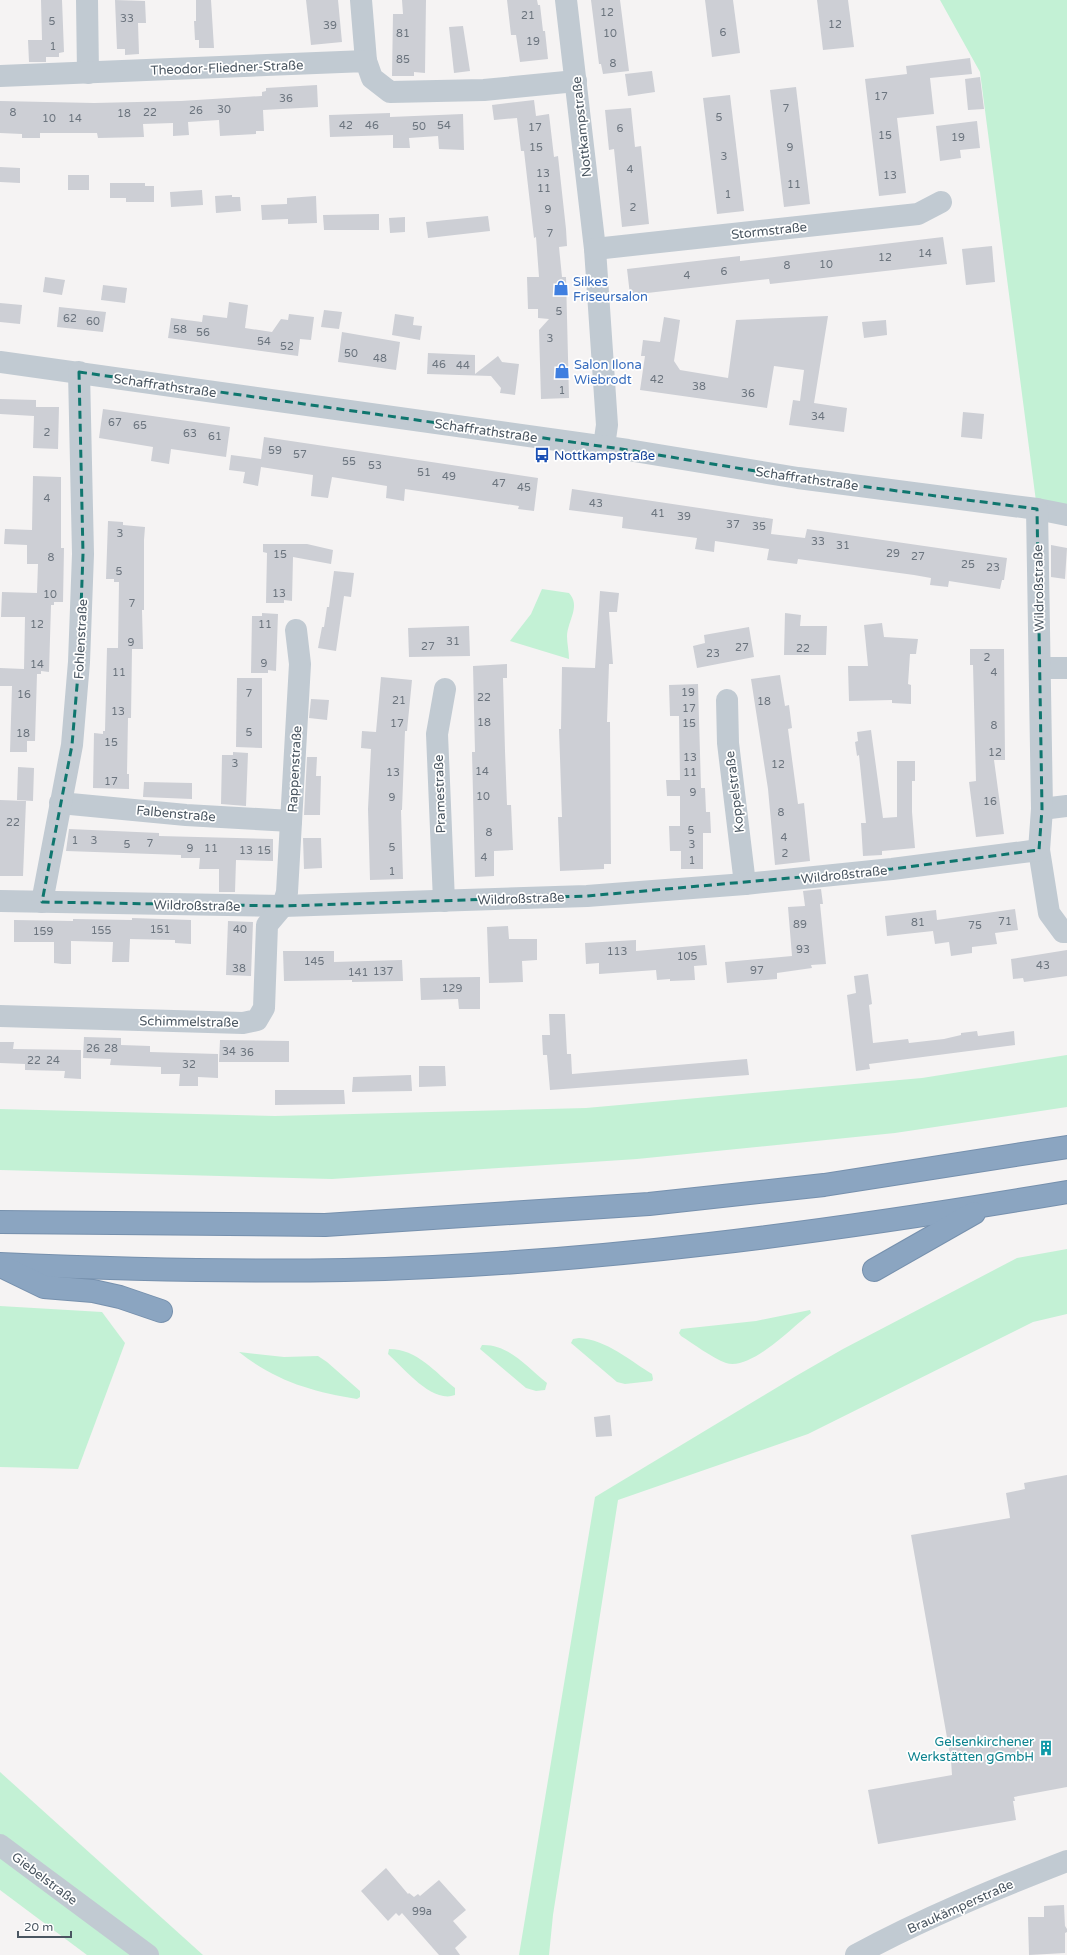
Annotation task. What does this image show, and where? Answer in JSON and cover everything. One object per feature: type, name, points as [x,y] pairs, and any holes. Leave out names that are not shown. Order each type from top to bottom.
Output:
[{"type":"highway","points":[[0,1222],[325,1225],[641,1204],[824,1185],[1067,1147]]},
{"type":"highway","points":[[0,1265],[179,1271],[346,1270],[499,1263],[666,1248],[855,1226],[1067,1192]]},
{"type":"highway","points":[[874,1270],[986,1206]]},
{"type":"highway","points":[[0,1265],[44,1287],[93,1290],[120,1297],[161,1311]]},
{"type":"street","points":[[87,0],[88,73]]},
{"type":"street","points":[[361,0],[366,61],[372,78],[390,92],[484,90],[576,81]]},
{"type":"street","name":"Nottkampstraße","points":[[566,0],[594,249],[607,425],[604,446]]},
{"type":"street","name":"Theodor-Fliedner-Straße","points":[[0,76],[366,61]]},
{"type":"street","name":"Stormstraße","points":[[594,249],[918,214],[941,202]]},
{"type":"street","name":"Schaffrathstraße","points":[[0,362],[604,446],[798,478],[1036,509],[1067,515]]},
{"type":"street","name":"Fohlenstraße","points":[[42,902],[72,745],[79,662],[83,554],[79,372]]},
{"type":"street","name":"Wildroßstraße","points":[[1036,509],[1042,809],[1039,850],[1049,913],[1063,932],[1067,932]]},
{"type":"street","name":"Rappenstraße","points":[[283,906],[287,892],[300,664],[296,630]]},
{"type":"street","points":[[1040,668],[1067,668]]},
{"type":"street","name":"Pramestraße","points":[[444,901],[437,734],[445,689]]},
{"type":"street","name":"Koppelstraße","points":[[727,700],[728,743],[745,884]]},
{"type":"street","name":"Falbenstraße","points":[[60,803],[186,815],[291,821]]},
{"type":"street","points":[[1042,809],[1067,806]]},
{"type":"street","name":"Wildroßstraße","points":[[0,901],[283,906],[587,896],[745,884],[892,869],[1039,850]]},
{"type":"street","name":"Schimmelstraße","points":[[0,1016],[243,1023],[258,1020],[264,1008],[267,925],[283,906]]},
{"type":"street","name":"Giebelstraße","points":[[0,1845],[148,1955]]},
{"type":"street","name":"Braukämperstraße","points":[[856,1955],[920,1922],[998,1888],[1067,1861]]},
{"type":"highlighted area","points":[[79,372],[628,450],[798,478],[1037,509],[1042,809],[1039,850],[892,869],[587,896],[283,906],[42,902],[72,745],[79,662],[83,554]]},
{"type":"green space","points":[[940,0],[1067,0],[1067,513],[1037,509],[980,72]]},
{"type":"green space","points":[[542,589],[569,593],[574,603],[567,636],[569,659],[510,641],[531,614]]},
{"type":"green space","points":[[1067,1055],[1067,1107],[895,1133],[637,1159],[332,1179],[0,1170],[0,1109],[275,1116],[586,1108],[922,1078]]},
{"type":"green space","points":[[1067,1249],[1067,1314],[1033,1322],[808,1434],[618,1500],[553,1915],[549,1955],[519,1955],[595,1497],[843,1349],[1017,1258]]},
{"type":"green space","points":[[0,1306],[102,1312],[125,1343],[78,1469],[0,1467]]},
{"type":"green space","points":[[810,1310],[811,1313],[771,1346],[747,1361],[736,1364],[726,1363],[715,1358],[681,1336],[679,1333],[681,1329],[756,1321]]},
{"type":"green space","points":[[579,1338],[599,1342],[617,1352],[652,1374],[652,1381],[625,1384],[617,1382],[571,1343],[573,1339]]},
{"type":"green space","points":[[482,1345],[501,1348],[509,1352],[547,1383],[545,1390],[536,1391],[526,1388],[480,1349]]},
{"type":"green space","points":[[389,1349],[408,1353],[425,1362],[455,1388],[455,1395],[446,1396],[437,1394],[418,1383],[388,1354]]},
{"type":"green space","points":[[239,1352],[284,1357],[318,1356],[360,1391],[360,1397],[357,1399],[325,1393],[295,1384],[266,1371]]},
{"type":"green space","points":[[0,1772],[203,1955],[87,1955],[0,1890]]},
{"type":"building","points":[[41,0],[62,0],[64,52],[59,53],[59,57],[46,57],[46,62],[29,62],[28,40],[42,40]]},
{"type":"building","points":[[115,0],[145,1],[146,23],[138,23],[139,54],[125,55],[125,49],[117,49]]},
{"type":"building","points":[[196,0],[211,0],[214,48],[199,48],[199,40],[195,40],[194,21],[196,21]]},
{"type":"building","points":[[306,0],[338,0],[342,42],[311,45]]},
{"type":"building","points":[[402,0],[426,0],[425,73],[414,72],[414,76],[392,76],[393,14],[403,14]]},
{"type":"building","points":[[507,0],[537,0],[538,5],[540,5],[543,31],[545,31],[548,59],[520,62],[516,35],[511,35]]},
{"type":"building","points":[[591,0],[620,0],[629,71],[603,74],[601,64],[599,64]]},
{"type":"building","points":[[705,0],[733,0],[740,53],[712,57]]},
{"type":"building","points":[[817,0],[848,0],[854,47],[823,50]]},
{"type":"building","points":[[463,26],[470,71],[454,73],[449,27]]},
{"type":"building","points":[[970,58],[972,74],[930,78],[934,114],[897,118],[906,193],[879,196],[865,79],[907,74],[906,66]]},
{"type":"building","points":[[652,71],[655,92],[628,96],[625,74]]},
{"type":"building","points":[[980,77],[984,109],[968,110],[965,79]]},
{"type":"building","points":[[317,85],[318,107],[263,110],[264,131],[256,131],[256,134],[220,136],[219,120],[188,122],[189,135],[173,136],[173,123],[143,124],[144,137],[98,138],[97,133],[40,133],[40,138],[22,138],[22,134],[0,133],[0,101],[94,103],[181,101],[262,96],[262,92],[266,91],[266,88]]},
{"type":"building","points":[[796,87],[810,204],[784,207],[770,90]]},
{"type":"building","points":[[730,95],[744,211],[717,214],[703,98]]},
{"type":"building","points":[[534,100],[536,116],[549,114],[554,157],[558,156],[567,246],[559,247],[562,277],[566,277],[569,398],[541,399],[539,330],[549,319],[538,318],[538,309],[528,309],[527,277],[539,277],[536,237],[534,238],[524,151],[521,151],[517,118],[494,120],[492,105]]},
{"type":"building","points":[[631,108],[635,147],[641,146],[649,224],[622,227],[614,149],[609,150],[605,110]]},
{"type":"building","points":[[390,113],[390,117],[463,114],[464,150],[439,149],[438,136],[409,138],[410,148],[393,148],[393,135],[330,137],[329,115]]},
{"type":"building","points":[[977,121],[980,148],[960,150],[961,158],[940,161],[936,126]]},
{"type":"building","points":[[0,167],[20,168],[20,183],[0,182]]},
{"type":"building","points":[[68,175],[89,175],[89,190],[68,190]]},
{"type":"building","points":[[110,183],[145,183],[145,186],[154,186],[154,202],[126,202],[126,198],[110,198]]},
{"type":"building","points":[[202,190],[203,205],[171,207],[170,192]]},
{"type":"building","points":[[232,195],[232,197],[240,197],[241,211],[216,213],[215,196]]},
{"type":"building","points":[[316,196],[317,223],[288,224],[288,219],[262,220],[261,205],[287,204],[287,198]]},
{"type":"building","points":[[379,214],[379,230],[324,230],[323,215]]},
{"type":"building","points":[[488,216],[490,231],[428,238],[426,222]]},
{"type":"building","points":[[405,217],[405,232],[390,233],[389,218]]},
{"type":"building","points":[[943,237],[947,264],[770,284],[769,279],[630,295],[627,269],[740,256],[740,261]]},
{"type":"building","points":[[992,246],[995,282],[966,285],[962,249]]},
{"type":"building","points":[[45,277],[65,280],[62,295],[43,292]]},
{"type":"building","points":[[103,285],[127,288],[125,303],[101,300]]},
{"type":"building","points":[[229,302],[248,305],[245,328],[272,332],[281,319],[288,320],[289,314],[314,317],[311,340],[300,339],[298,356],[168,338],[171,318],[202,322],[203,315],[227,318]]},
{"type":"building","points":[[0,303],[22,305],[20,324],[0,322]]},
{"type":"building","points":[[59,307],[106,312],[103,332],[57,327]]},
{"type":"building","points":[[324,310],[342,312],[339,329],[321,327]]},
{"type":"building","points":[[395,314],[414,317],[413,325],[422,326],[420,340],[392,335]]},
{"type":"building","points":[[828,316],[814,403],[847,408],[844,432],[789,425],[793,400],[800,401],[804,370],[774,366],[767,408],[640,390],[645,356],[641,356],[643,340],[660,342],[664,317],[680,320],[674,361],[680,370],[728,378],[736,320]]},
{"type":"building","points":[[886,320],[887,335],[864,338],[862,322]]},
{"type":"building","points":[[342,332],[400,342],[396,370],[338,362]]},
{"type":"building","points":[[428,353],[475,355],[475,374],[498,356],[502,362],[519,364],[515,395],[500,393],[501,388],[491,376],[427,374]]},
{"type":"building","points":[[0,399],[36,400],[36,407],[59,407],[58,449],[33,448],[34,416],[0,414]]},
{"type":"building","points":[[103,409],[230,427],[226,457],[171,449],[169,464],[151,461],[153,447],[99,438]]},
{"type":"building","points":[[963,412],[984,414],[982,439],[961,437]]},
{"type":"building","points":[[264,437],[538,478],[534,511],[518,509],[519,506],[405,489],[404,501],[386,498],[387,486],[332,477],[328,498],[311,496],[313,475],[261,467],[258,486],[243,483],[245,472],[229,470],[231,455],[261,459]]},
{"type":"building","points":[[33,476],[61,477],[61,548],[64,548],[63,602],[54,602],[54,605],[51,605],[49,672],[41,671],[41,674],[37,674],[35,741],[27,741],[27,752],[10,752],[12,686],[0,686],[0,668],[24,669],[25,617],[1,617],[2,592],[37,593],[38,564],[27,564],[27,545],[4,544],[5,529],[32,530]]},
{"type":"building","points":[[572,489],[773,519],[771,534],[805,538],[807,529],[1007,558],[1004,580],[1002,580],[1000,589],[949,581],[948,587],[930,585],[931,578],[914,575],[798,559],[797,564],[767,560],[769,549],[715,541],[714,552],[695,549],[697,538],[622,528],[623,517],[569,510]]},
{"type":"building","points":[[108,521],[123,522],[123,525],[145,527],[144,610],[142,610],[143,649],[132,649],[131,718],[128,718],[127,774],[129,774],[129,789],[93,788],[94,733],[103,734],[103,731],[105,731],[107,648],[118,648],[119,582],[114,582],[114,579],[106,579]]},
{"type":"building","points":[[263,544],[307,544],[333,550],[331,564],[293,557],[292,601],[284,600],[284,603],[266,603],[267,553],[263,552]]},
{"type":"building","points":[[1051,545],[1067,548],[1065,579],[1051,577]]},
{"type":"building","points":[[334,571],[354,573],[351,597],[344,596],[336,651],[318,648],[322,627],[324,627],[327,607],[329,607]]},
{"type":"building","points":[[600,591],[619,593],[617,612],[609,612],[613,664],[609,664],[607,722],[610,722],[611,864],[604,864],[604,869],[560,871],[558,817],[562,817],[559,729],[561,729],[562,667],[595,668]]},
{"type":"building","points":[[262,613],[278,614],[276,671],[268,670],[268,673],[251,673],[252,616],[262,616]]},
{"type":"building","points":[[785,613],[801,615],[800,626],[827,626],[826,655],[784,655]]},
{"type":"building","points":[[882,623],[884,637],[918,639],[916,654],[910,654],[908,684],[911,685],[911,704],[892,703],[892,700],[849,701],[848,666],[868,666],[864,625]]},
{"type":"building","points":[[469,626],[470,656],[409,657],[408,628]]},
{"type":"building","points":[[749,627],[754,657],[697,668],[693,646],[705,643],[704,635]]},
{"type":"building","points":[[970,649],[1004,649],[1005,760],[994,760],[1004,834],[976,837],[969,782],[976,781],[973,665],[970,665]]},
{"type":"building","points":[[507,664],[507,678],[503,678],[505,751],[507,805],[511,805],[513,850],[494,851],[494,876],[475,877],[472,752],[475,752],[473,666]]},
{"type":"building","points":[[780,675],[785,706],[789,705],[792,728],[788,729],[798,804],[804,803],[810,861],[775,865],[768,789],[751,679]]},
{"type":"building","points":[[381,677],[412,680],[407,731],[405,731],[401,810],[403,879],[370,880],[368,809],[371,749],[361,748],[362,731],[376,732]]},
{"type":"building","points":[[237,678],[262,678],[262,748],[236,747]]},
{"type":"building","points":[[698,684],[701,788],[705,788],[706,812],[710,812],[711,833],[703,833],[703,869],[681,869],[681,851],[670,851],[669,826],[680,826],[680,796],[667,796],[666,780],[680,780],[679,716],[670,716],[669,685]]},
{"type":"building","points":[[311,699],[329,700],[327,720],[309,718]]},
{"type":"building","points":[[871,730],[883,818],[897,817],[897,761],[915,761],[915,781],[912,781],[912,812],[915,848],[882,851],[882,855],[863,856],[861,823],[866,823],[859,755],[857,756],[855,742],[858,741],[857,732]]},
{"type":"building","points":[[233,752],[248,753],[246,806],[221,804],[222,755],[233,755]]},
{"type":"building","points":[[307,757],[317,757],[316,776],[321,776],[320,815],[304,815]]},
{"type":"building","points":[[18,767],[34,768],[33,801],[17,800]]},
{"type":"building","points":[[144,782],[192,783],[192,799],[143,797]]},
{"type":"building","points":[[0,800],[26,801],[23,876],[0,876]]},
{"type":"building","points":[[69,829],[159,833],[159,836],[273,839],[273,861],[236,860],[235,892],[219,892],[219,869],[199,869],[200,858],[181,858],[181,855],[66,851]]},
{"type":"building","points":[[303,838],[321,838],[322,868],[304,869]]},
{"type":"building","points":[[821,889],[823,904],[820,904],[826,964],[811,965],[812,968],[777,973],[777,979],[727,983],[725,962],[792,956],[788,907],[805,906],[803,891]]},
{"type":"building","points":[[1015,909],[1018,930],[995,933],[997,944],[972,947],[972,953],[951,956],[949,942],[935,944],[933,931],[887,936],[885,916],[936,910],[937,920]]},
{"type":"building","points":[[132,918],[191,920],[191,944],[175,943],[175,940],[130,939],[129,962],[112,962],[113,942],[71,941],[71,964],[62,964],[54,963],[54,942],[14,942],[14,920],[132,920]]},
{"type":"building","points":[[228,921],[253,922],[251,976],[226,975]]},
{"type":"building","points":[[508,926],[509,939],[537,939],[537,960],[522,961],[523,982],[489,983],[487,927]]},
{"type":"building","points":[[636,940],[636,951],[705,945],[707,965],[694,966],[695,980],[670,981],[670,979],[657,980],[656,970],[599,974],[599,963],[586,964],[585,943]]},
{"type":"building","points":[[1067,950],[1067,976],[1024,982],[1023,978],[1013,979],[1011,959]]},
{"type":"building","points":[[283,951],[334,951],[334,962],[402,960],[403,981],[284,981]]},
{"type":"building","points":[[868,974],[872,1004],[869,1005],[873,1043],[908,1039],[909,1043],[944,1039],[961,1035],[961,1033],[977,1031],[978,1036],[1014,1031],[1015,1045],[869,1064],[870,1069],[856,1071],[847,995],[856,993],[854,976]]},
{"type":"building","points":[[480,977],[480,1009],[459,1009],[458,999],[421,1000],[420,978]]},
{"type":"building","points":[[549,1014],[565,1014],[567,1054],[571,1054],[572,1074],[747,1059],[749,1075],[550,1090],[547,1055],[543,1055],[542,1035],[550,1035]]},
{"type":"building","points":[[84,1037],[121,1038],[121,1045],[150,1046],[150,1052],[218,1054],[218,1078],[198,1077],[198,1086],[179,1086],[180,1074],[161,1074],[161,1067],[110,1065],[111,1059],[83,1058]]},
{"type":"building","points":[[220,1040],[289,1041],[289,1062],[219,1062]]},
{"type":"building","points":[[0,1042],[14,1042],[13,1049],[81,1050],[81,1079],[64,1078],[65,1071],[25,1070],[25,1064],[0,1063]]},
{"type":"building","points":[[419,1066],[445,1066],[446,1086],[419,1087]]},
{"type":"building","points":[[411,1075],[412,1091],[352,1092],[353,1077]]},
{"type":"building","points":[[275,1090],[344,1090],[345,1104],[275,1105]]},
{"type":"building","points":[[610,1415],[612,1436],[596,1437],[594,1417]]},
{"type":"building","points":[[1067,1475],[1067,1787],[1014,1797],[1015,1801],[1013,1801],[1016,1820],[878,1844],[868,1790],[952,1775],[951,1760],[911,1535],[1010,1518],[1006,1493],[1025,1489],[1024,1483]]},
{"type":"building","points":[[386,1868],[408,1894],[409,1893],[414,1897],[418,1894],[420,1896],[439,1880],[466,1910],[453,1921],[467,1937],[455,1948],[460,1955],[439,1955],[402,1913],[399,1916],[396,1913],[388,1921],[361,1891]]},
{"type":"building","points":[[1064,1905],[1065,1926],[1067,1929],[1067,1932],[1065,1933],[1065,1953],[1029,1955],[1028,1917],[1044,1917],[1044,1906]]},
{"type":"place","name":"Silkes Friseursalon","points":[[561,288]]},
{"type":"place","name":"Salon Ilona Wiebrodt","points":[[562,371]]},
{"type":"place","name":"Nottkampstraße","points":[[542,455]]},
{"type":"place","name":"Gelsenkirchener Werkstätten gGmbH","points":[[1046,1748]]}]
